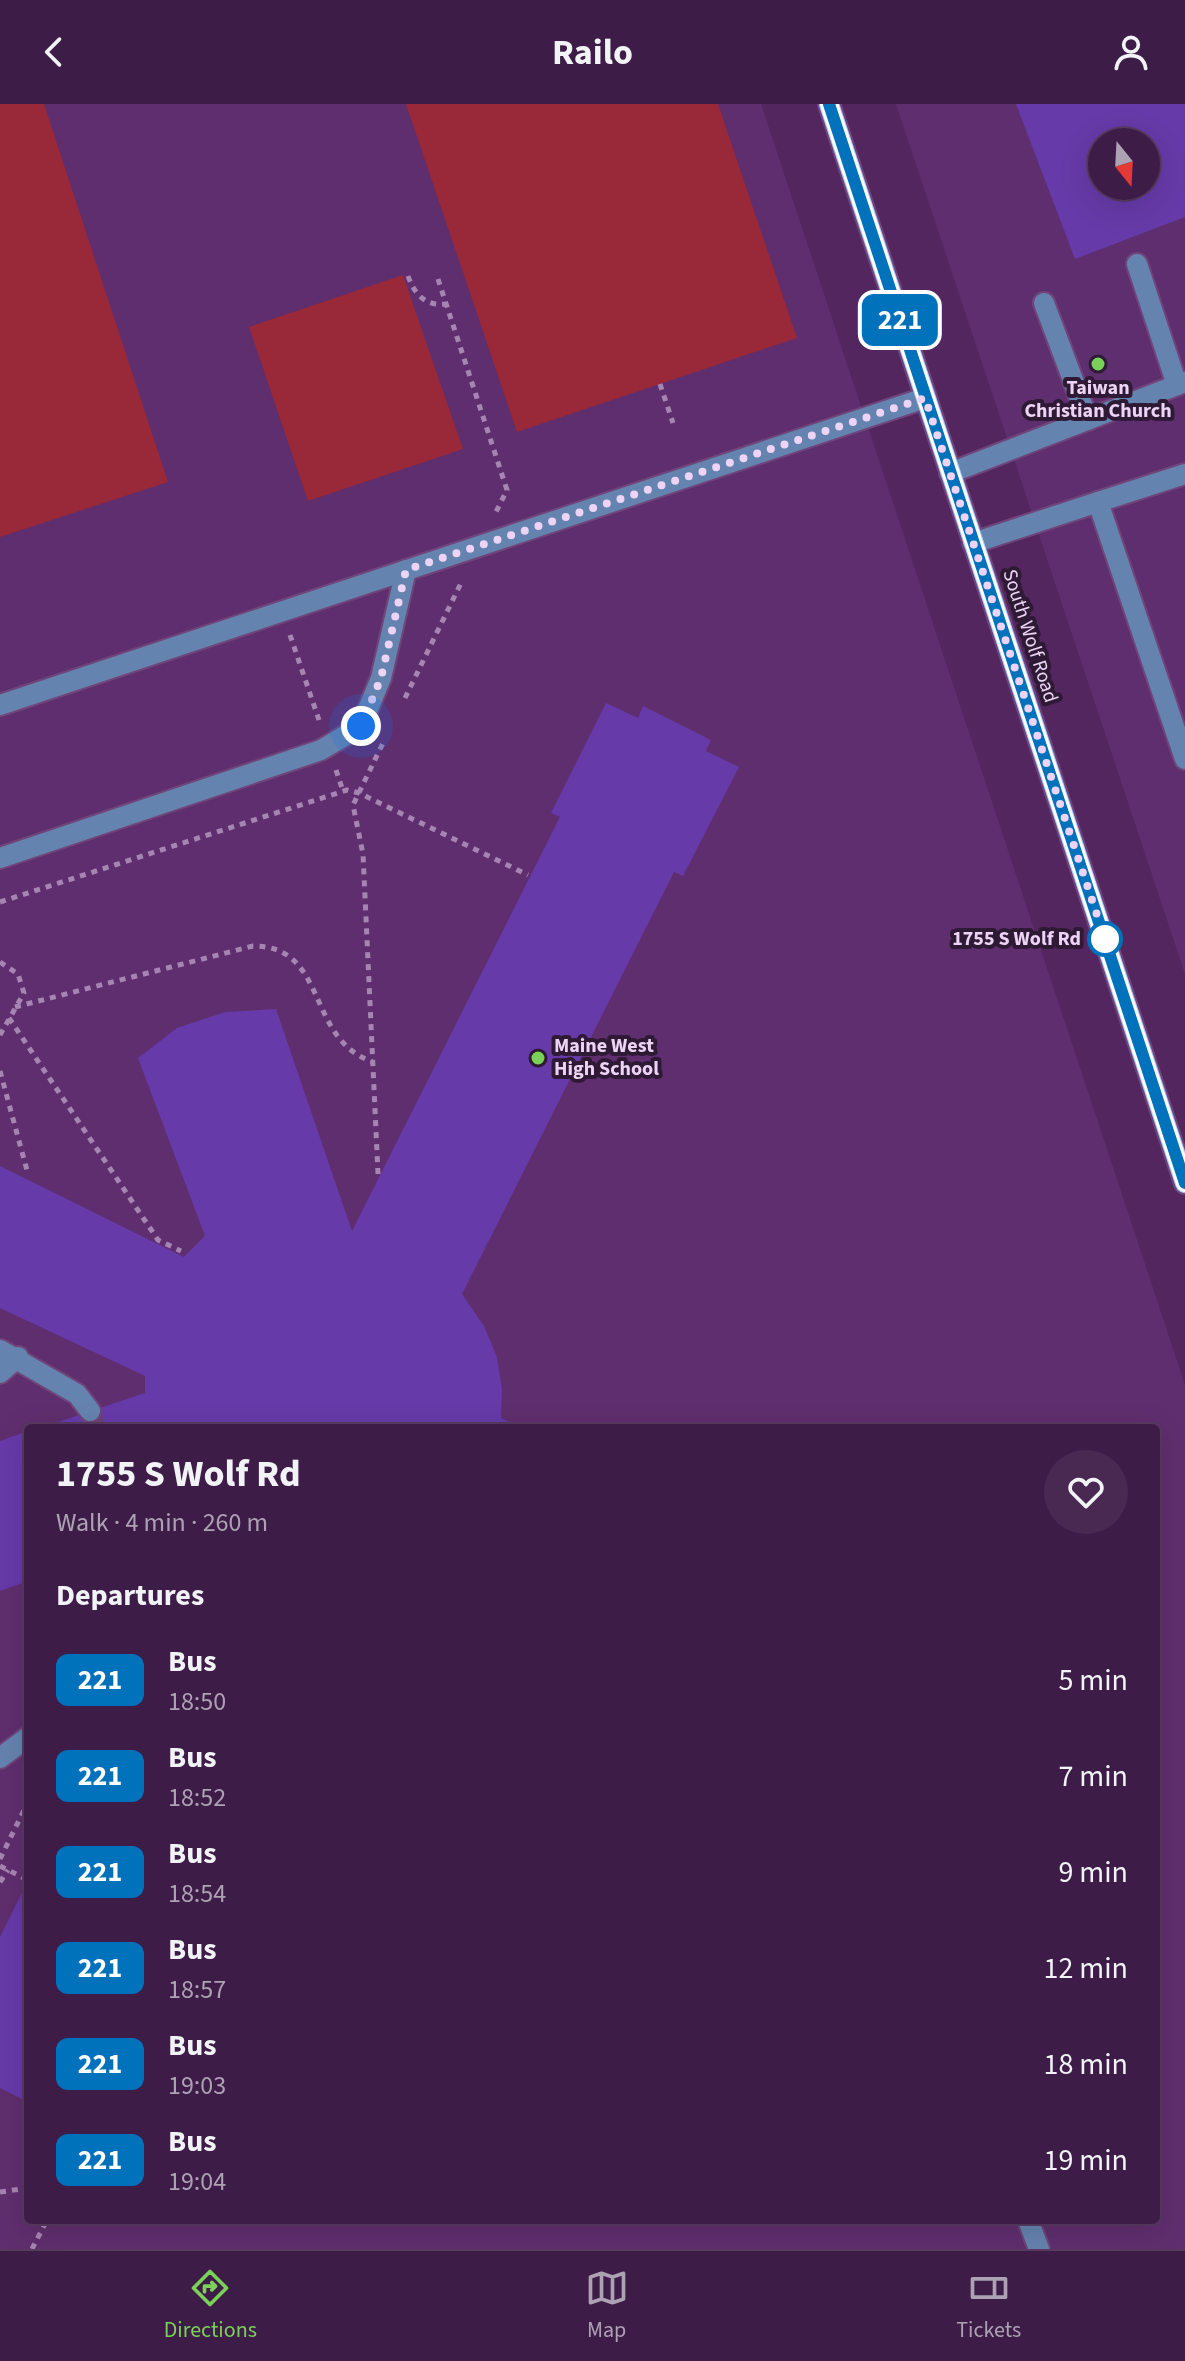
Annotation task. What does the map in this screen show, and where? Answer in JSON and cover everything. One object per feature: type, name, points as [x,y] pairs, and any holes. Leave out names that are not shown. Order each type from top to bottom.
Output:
[{"type":"main road","name":"South Wolf Road","points":[[829,104],[1185,1183]]},
{"type":"lane","points":[[950,473],[1181,384],[1137,264]]},
{"type":"lane","points":[[1044,303],[1088,420]]},
{"type":"lane","points":[[0,705],[925,398]]},
{"type":"lane","points":[[973,543],[1185,474]]},
{"type":"lane","points":[[1098,502],[1185,759]]},
{"type":"lane","points":[[0,858],[321,750],[361,726],[381,678],[406,570]]},
{"type":"lane","points":[[0,1373],[9,1353],[77,1394],[90,1411]]},
{"type":"lane","points":[[0,1758],[24,1740]]},
{"type":"lane","points":[[1030,2224],[1039,2249]]},
{"type":"path","points":[[408,276],[414,292],[429,303],[446,304]]},
{"type":"path","points":[[438,279],[507,490],[494,516]]},
{"type":"path","points":[[660,384],[673,423]]},
{"type":"path","points":[[399,710],[466,573]]},
{"type":"path","points":[[289,631],[322,729]]},
{"type":"path","points":[[378,1174],[363,854],[353,805],[386,738]]},
{"type":"path","points":[[0,902],[347,790],[528,875]]},
{"type":"path","points":[[15,1007],[253,946],[265,946],[304,970],[313,983],[330,1029],[360,1057],[373,1062]]},
{"type":"path","points":[[0,962],[18,974],[24,993],[0,1035]]},
{"type":"path","points":[[9,1018],[158,1240],[181,1251]]},
{"type":"path","points":[[0,1071],[28,1174]]},
{"type":"path","points":[[0,1859],[24,1810]]},
{"type":"path","points":[[0,1866],[24,1878]]},
{"type":"path","points":[[0,1882],[8,1870]]},
{"type":"path","points":[[0,2192],[24,2189]]},
{"type":"path","points":[[32,2249],[45,2224]]},
{"type":"shaded area","name":"Maine West High School","points":[[0,104],[761,104],[1185,1385],[1185,2249],[0,2249]]},
{"type":"shaded area","points":[[0,104],[44,104],[168,482],[0,537]]},
{"type":"shaded area","points":[[406,104],[718,104],[797,338],[517,432]]},
{"type":"shaded area","points":[[896,104],[1185,104],[1185,974]]},
{"type":"shaded area","points":[[403,275],[463,449],[308,501],[249,327]]},
{"type":"building","points":[[1016,104],[1185,104],[1185,217],[1075,259]]},
{"type":"building","name":"Maine West High School","points":[[606,703],[638,718],[643,706],[711,740],[706,751],[739,767],[683,876],[674,872],[462,1294],[484,1326],[497,1357],[502,1389],[501,1418],[513,1424],[52,1424],[145,1393],[145,1376],[0,1308],[0,1166],[184,1257],[205,1236],[138,1058],[177,1028],[225,1012],[276,1009],[352,1231],[560,817],[551,813]]},
{"type":"building","points":[[24,1432],[24,1582],[0,1591],[0,1441]]},
{"type":"building","points":[[24,1889],[24,2100],[0,2088],[0,1937]]},
{"type":"tunnel","points":[[90,1411],[95,1424]]},
{"type":"bus line","name":"221","points":[[829,104],[1185,1183]]},
{"type":"place","name":"Taiwan Christian Church","points":[[1098,364]]},
{"type":"place","name":"1755 S Wolf Rd","points":[[1105,939]]},
{"type":"place","name":"Maine West High School","points":[[538,1058]]},
{"type":"route","points":[[361,726],[381,678],[406,570],[925,398],[1105,942],[1105,939]]}]
